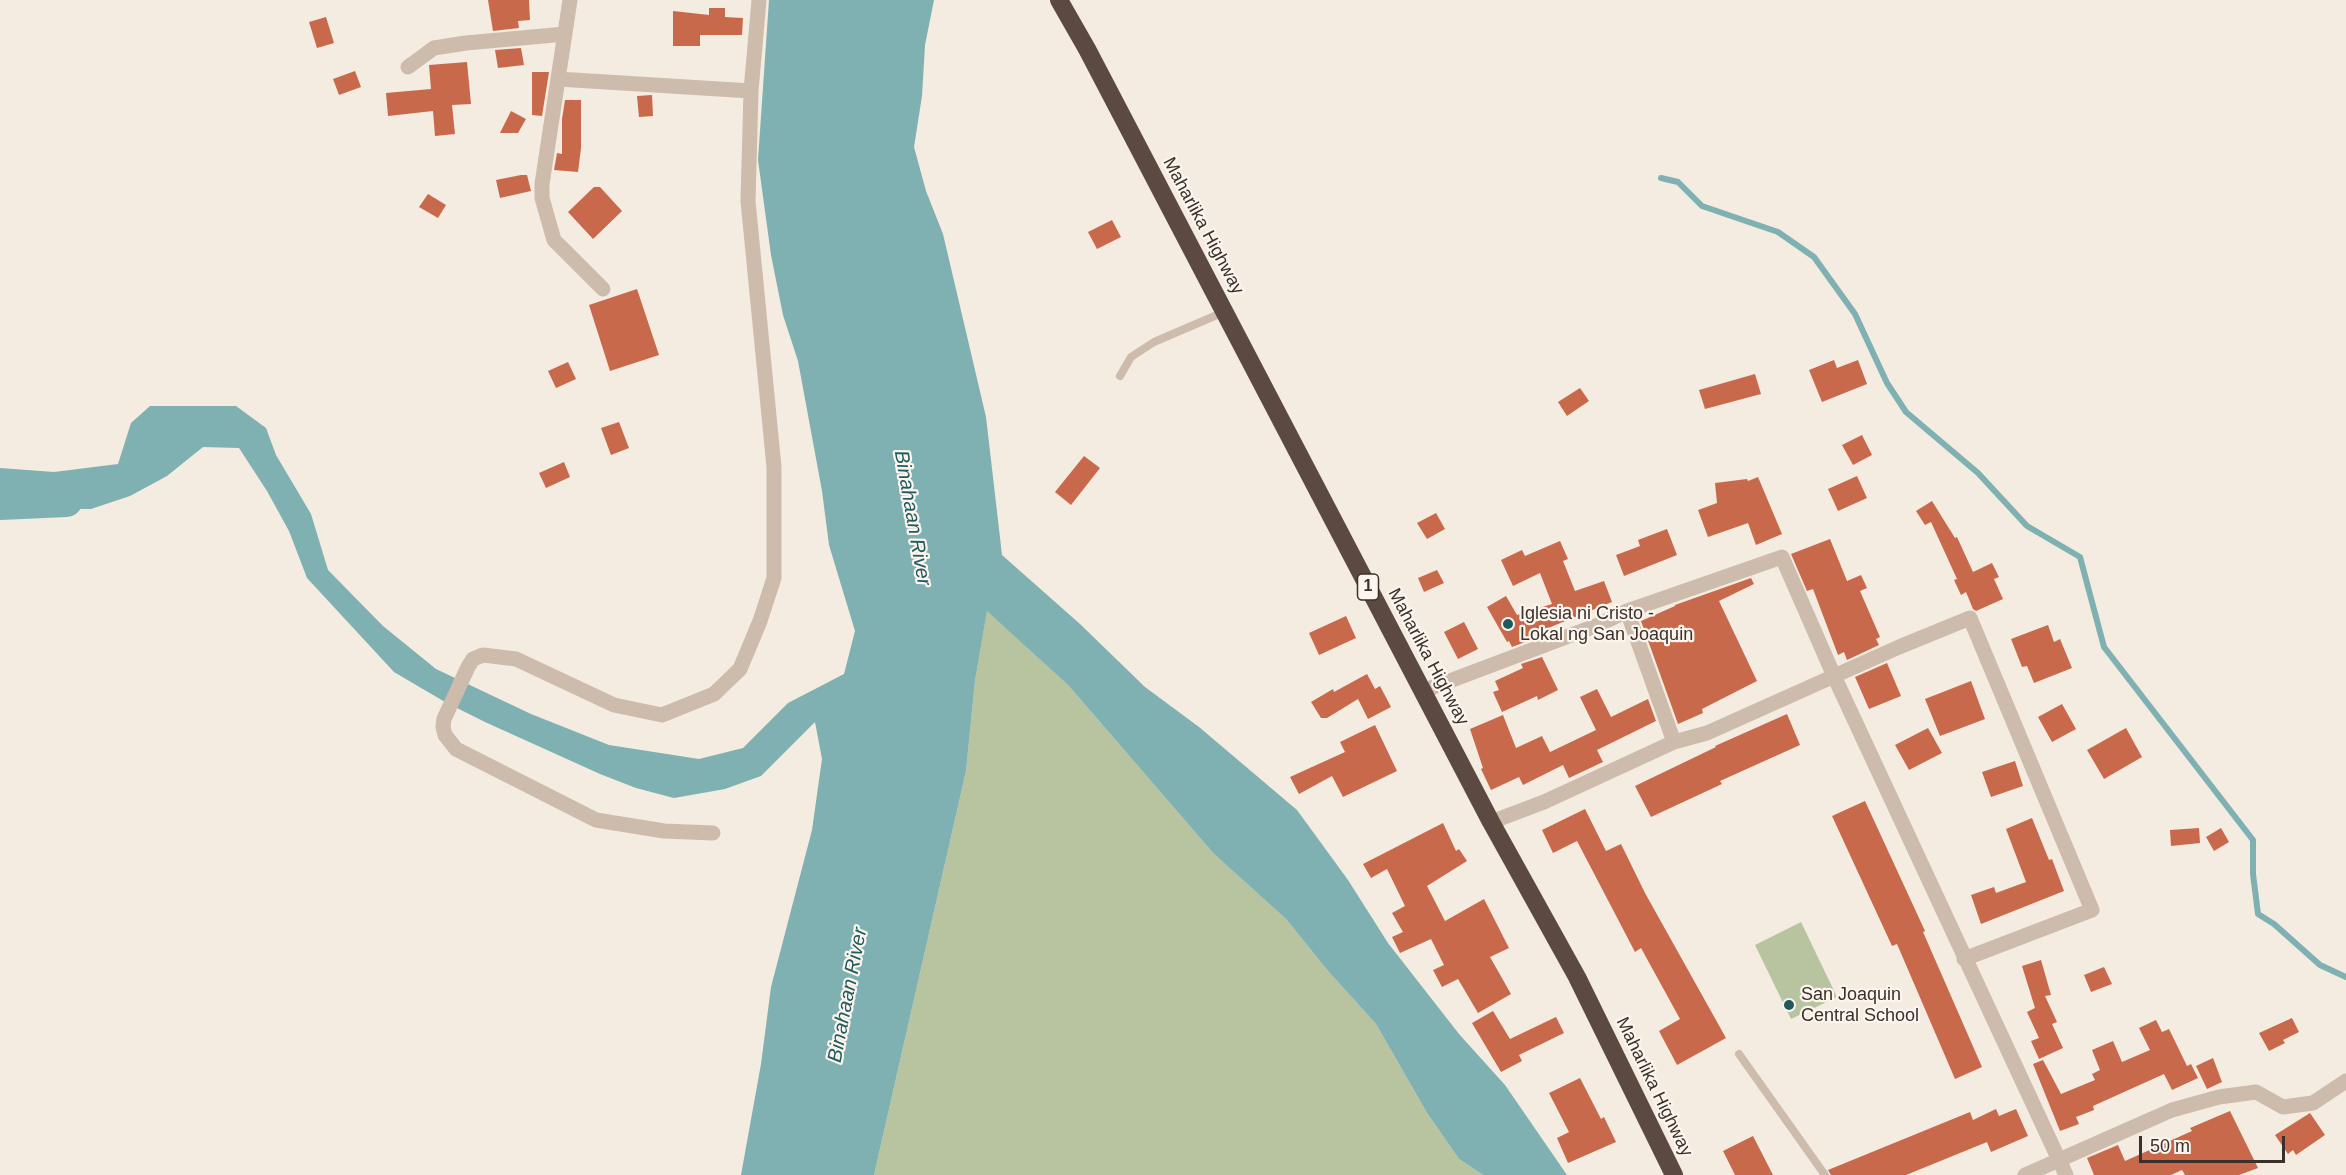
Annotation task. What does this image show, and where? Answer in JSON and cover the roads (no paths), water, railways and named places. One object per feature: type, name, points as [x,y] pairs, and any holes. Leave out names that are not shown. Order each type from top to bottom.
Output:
[{"type":"highway","name":"Maharlika Highway","points":[[1059,0],[1087,49],[1491,822],[1577,977],[1674,1175]]},
{"type":"street","points":[[570,0],[542,184],[546,216],[554,240],[603,289]]},
{"type":"street","points":[[713,833],[664,831],[596,820],[456,749],[445,735],[443,727],[444,719],[468,667],[473,659],[483,655],[516,659],[614,705],[662,715],[714,694],[740,669],[760,621],[774,578],[774,467],[748,201],[751,91],[759,0]]},
{"type":"street","points":[[408,68],[434,48],[565,34]]},
{"type":"street","points":[[558,79],[751,91]]},
{"type":"street","points":[[1423,691],[1598,625],[1627,611],[1782,557],[1964,959],[2066,1175]]},
{"type":"street","points":[[1627,611],[1674,742]]},
{"type":"street","points":[[1491,822],[1544,802],[1674,742],[1707,733],[1970,618],[2092,910],[1964,959]]},
{"type":"street","points":[[2025,1175],[2172,1110],[2219,1097],[2256,1092],[2283,1107],[2313,1103],[2346,1081]]},
{"type":"lane","points":[[1120,376],[1131,357],[1146,347],[1224,312]]},
{"type":"lane","points":[[1739,1054],[1772,1104],[1825,1175]]},
{"type":"water","name":"Binahaan River","points":[[769,0],[934,0],[925,45],[922,96],[914,147],[926,191],[943,234],[986,417],[1002,555],[1080,624],[1145,687],[1199,727],[1297,810],[1348,880],[1388,943],[1459,1034],[1505,1085],[1567,1175],[1483,1175],[1459,1159],[1427,1113],[1376,1024],[1328,971],[1286,919],[1214,854],[1068,685],[987,611],[975,681],[966,771],[874,1175],[741,1175],[761,1064],[771,987],[812,830],[822,759],[815,722],[761,776],[725,789],[674,798],[636,788],[600,774],[485,722],[394,672],[307,578],[289,531],[239,448],[203,447],[167,476],[130,496],[91,509],[59,509],[17,502],[0,502],[0,468],[54,472],[118,464],[131,423],[150,406],[236,406],[266,428],[276,455],[311,514],[328,570],[383,626],[436,669],[531,714],[609,745],[699,759],[743,748],[788,703],[844,674],[855,631],[829,545],[822,491],[798,361],[783,315],[771,255],[758,160]]},
{"type":"waterway","points":[[1661,178],[1678,182],[1702,206],[1778,232],[1814,257],[1855,314],[1887,383],[1906,412],[1978,473],[2027,526],[2080,557],[2104,647],[2253,840],[2253,874],[2258,914],[2274,924],[2320,965],[2346,977]]},
{"type":"waterway","points":[[0,503],[66,500]]},
{"type":"place","name":"Iglesia ni Cristo - Lokal ng San Joaquin","points":[[1508,624]]},
{"type":"place","name":"San Joaquin Central School","points":[[1789,1005]]}]
